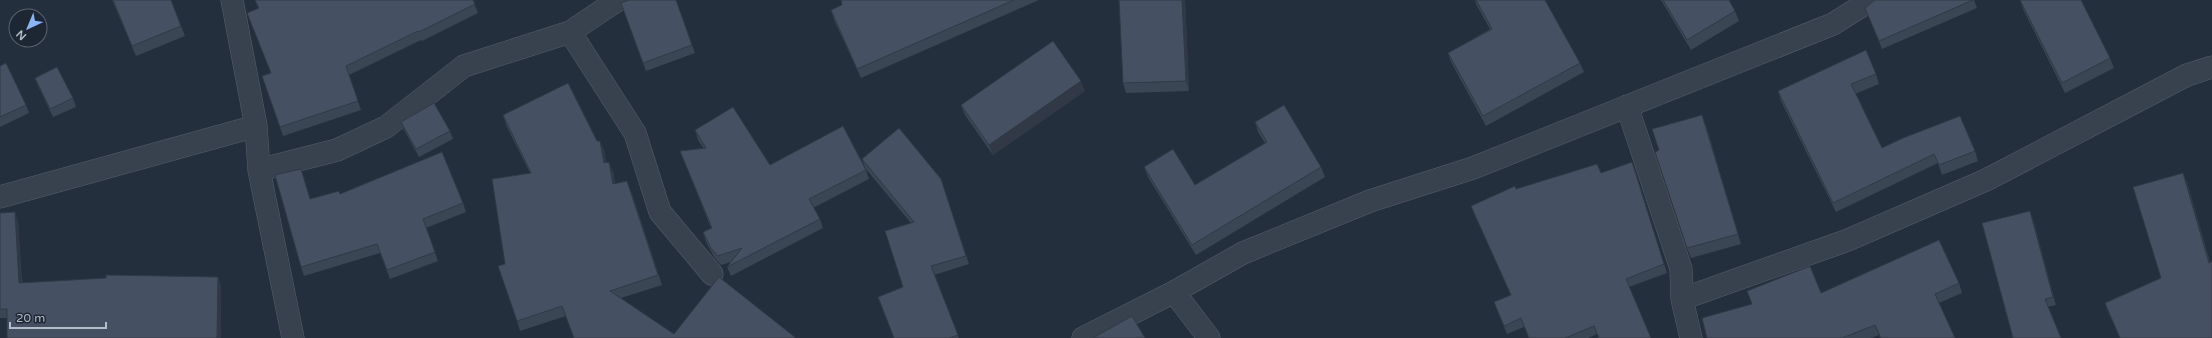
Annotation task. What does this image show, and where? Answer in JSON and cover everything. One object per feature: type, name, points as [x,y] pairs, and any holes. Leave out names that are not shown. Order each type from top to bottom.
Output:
[{"type":"street","points":[[232,0],[256,126],[259,170],[293,338]]},
{"type":"street","points":[[259,170],[337,150],[386,127],[464,66],[570,32],[618,0]]},
{"type":"street","points":[[1083,338],[1174,292],[1243,252],[1370,201],[1473,168],[1833,24],[1871,0]]},
{"type":"street","points":[[570,32],[635,133],[660,212],[712,274]]},
{"type":"street","points":[[1682,299],[1848,240],[1979,183],[2187,75],[2212,67]]},
{"type":"street","points":[[1627,106],[1680,269],[1682,299],[1691,338]]},
{"type":"street","points":[[0,197],[256,126]]},
{"type":"street","points":[[1174,292],[1209,338]]},
{"type":"building","points":[[113,0],[171,0],[181,26],[132,46]]},
{"type":"building","points":[[255,0],[473,0],[475,4],[346,66],[358,101],[280,127],[262,76],[271,73],[247,13],[259,8]]},
{"type":"building","points":[[629,0],[676,0],[692,45],[643,63],[621,3]]},
{"type":"building","points":[[841,0],[1014,0],[857,69],[831,10],[842,5]]},
{"type":"building","points":[[1119,0],[1182,0],[1186,81],[1123,83]]},
{"type":"building","points":[[1476,0],[1545,0],[1580,63],[1483,116],[1448,53],[1492,29]]},
{"type":"building","points":[[1663,0],[1729,0],[1735,11],[1687,40]]},
{"type":"building","points":[[1875,0],[1973,0],[1879,41],[1865,8]]},
{"type":"building","points":[[2020,0],[2081,0],[2110,58],[2062,83]]},
{"type":"building","points":[[1053,41],[1081,81],[989,145],[961,105]]},
{"type":"building","points":[[1866,50],[1876,74],[1851,84],[1882,148],[1903,138],[1960,116],[1975,151],[1939,165],[1934,154],[1833,203],[1778,91]]},
{"type":"building","points":[[6,63],[26,105],[0,117],[0,66]]},
{"type":"building","points":[[57,67],[73,98],[50,109],[35,78]]},
{"type":"building","points":[[568,83],[597,141],[600,141],[604,163],[609,162],[613,184],[627,181],[658,275],[610,291],[674,334],[719,277],[796,338],[574,338],[562,306],[517,321],[498,266],[505,264],[492,179],[531,173],[503,115]]},
{"type":"building","points":[[434,103],[450,131],[416,149],[401,122]]},
{"type":"building","points":[[1284,105],[1321,167],[1192,245],[1144,167],[1173,149],[1195,185],[1267,142],[1255,122]]},
{"type":"building","points":[[733,107],[770,165],[843,126],[866,170],[809,199],[820,219],[727,267],[742,248],[718,256],[711,248],[703,232],[712,228],[680,151],[706,148],[695,130]]},
{"type":"building","points":[[1702,115],[1738,234],[1687,248],[1655,152],[1659,150],[1652,129]]},
{"type":"building","points":[[899,128],[941,179],[966,256],[931,266],[958,335],[949,338],[894,338],[878,297],[903,287],[885,231],[914,222],[862,159]]},
{"type":"building","points":[[442,152],[463,203],[423,219],[435,252],[387,270],[377,244],[301,267],[275,175],[301,169],[310,199],[339,191],[340,194]]},
{"type":"building","points":[[1632,162],[1664,264],[1626,279],[1651,338],[1599,338],[1594,326],[1565,338],[1529,338],[1521,318],[1504,326],[1494,302],[1511,295],[1471,206],[1515,186],[1516,189],[1597,164],[1601,173]]},
{"type":"building","points":[[2183,173],[2209,263],[2212,261],[2212,338],[2120,338],[2105,303],[2161,278],[2133,187]]},
{"type":"building","points":[[2030,211],[2053,297],[2045,299],[2061,338],[2013,338],[1982,223]]},
{"type":"building","points":[[15,212],[19,283],[106,278],[106,275],[218,277],[217,338],[7,338],[7,309],[0,309],[0,213]]},
{"type":"building","points":[[1939,240],[1959,283],[1935,294],[1955,338],[1881,338],[1875,325],[1842,338],[1707,338],[1702,318],[1752,304],[1747,291],[1810,266],[1821,293]]},
{"type":"building","points":[[1132,316],[1145,338],[1093,338]]}]
